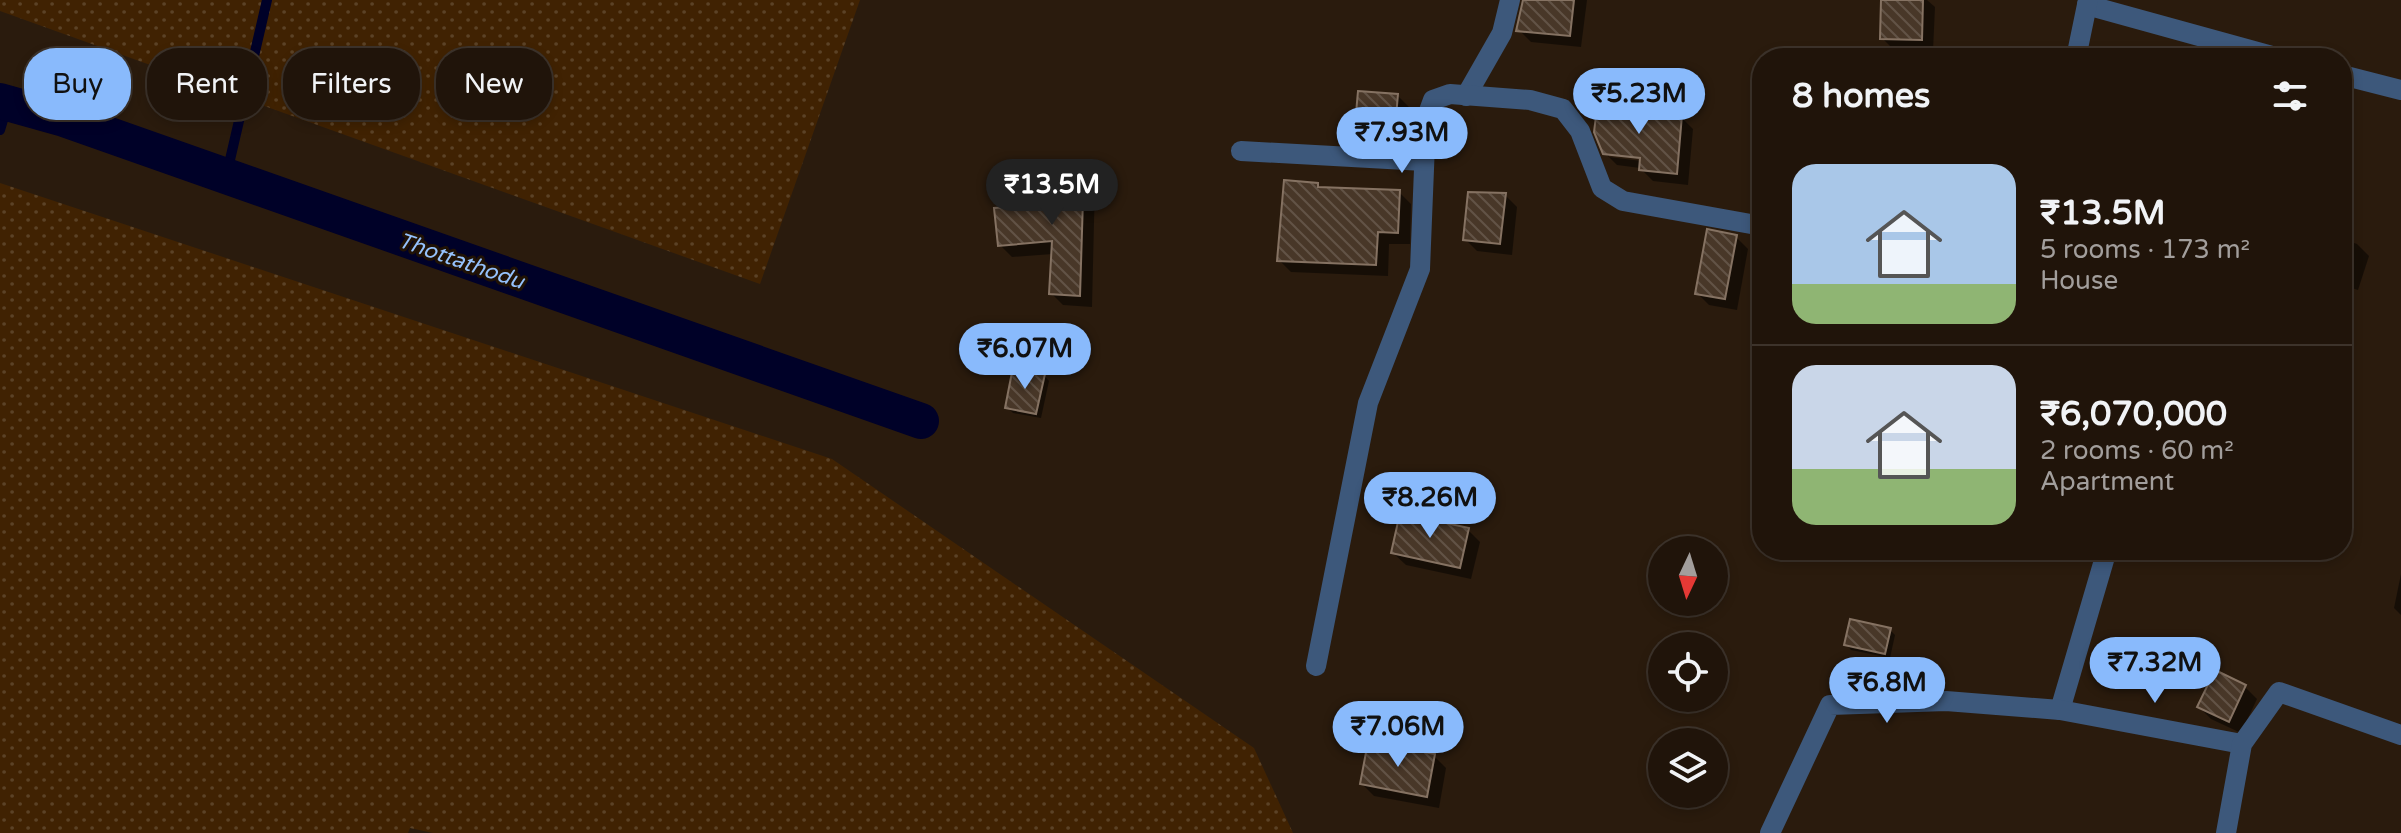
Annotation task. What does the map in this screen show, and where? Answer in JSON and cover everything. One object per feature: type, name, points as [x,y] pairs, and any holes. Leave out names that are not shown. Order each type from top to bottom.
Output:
[{"type":"street","points":[[1466,96],[1502,33],[1510,0]]},
{"type":"street","points":[[2078,48],[2087,2],[2245,48]]},
{"type":"street","points":[[2352,78],[2401,90]]},
{"type":"street","points":[[1316,666],[1368,403],[1420,269],[1426,119],[1433,100],[1450,94],[1530,100],[1563,109],[1580,131],[1602,188],[1623,201],[1752,224]]},
{"type":"street","points":[[1241,151],[1424,161]]},
{"type":"street","points":[[2060,710],[2104,560]]},
{"type":"street","points":[[2226,833],[2242,744],[2279,692],[2401,735]]},
{"type":"street","points":[[1770,833],[1830,705],[1946,701],[2060,710],[2242,744]]},
{"type":"shaded area","points":[[0,0],[860,0],[760,284],[303,120],[420,120],[420,48],[283,48],[283,113],[267,107],[267,48],[147,48],[147,64],[131,58],[131,48],[103,48],[0,11]]},
{"type":"shaded area","points":[[0,183],[832,459],[1254,748],[1293,833],[433,833],[410,828],[408,833],[0,833]]},
{"type":"building","points":[[1523,0],[1574,0],[1570,36],[1516,31]]},
{"type":"building","points":[[1881,0],[1923,0],[1922,40],[1880,39]]},
{"type":"building","points":[[1358,91],[1398,94],[1394,140],[1354,136]]},
{"type":"building","points":[[1598,100],[1637,105],[1636,111],[1682,115],[1677,174],[1639,170],[1640,158],[1603,154],[1594,132]]},
{"type":"building","points":[[1048,166],[1084,167],[1080,296],[1049,294],[1052,241],[998,246],[994,208],[1047,204]]},
{"type":"building","points":[[1284,180],[1318,183],[1318,187],[1400,190],[1398,233],[1378,232],[1376,265],[1277,261]]},
{"type":"building","points":[[1468,192],[1506,193],[1500,244],[1463,240]]},
{"type":"building","points":[[1707,229],[1737,235],[1725,299],[1695,294]]},
{"type":"building","points":[[1013,367],[1045,374],[1036,414],[1005,408]]},
{"type":"building","points":[[1400,513],[1469,528],[1460,568],[1391,553]]},
{"type":"building","points":[[1850,619],[1891,628],[1885,654],[1844,645]]},
{"type":"building","points":[[2215,670],[2246,685],[2229,722],[2197,707]]},
{"type":"building","points":[[1368,742],[1435,754],[1427,797],[1360,784]]},
{"type":"waterway","points":[[226,177],[267,0]]},
{"type":"waterway","name":"Thottathodu","points":[[0,101],[64,119],[921,421]]},
{"type":"waterway","points":[[0,130],[8,103]]}]
